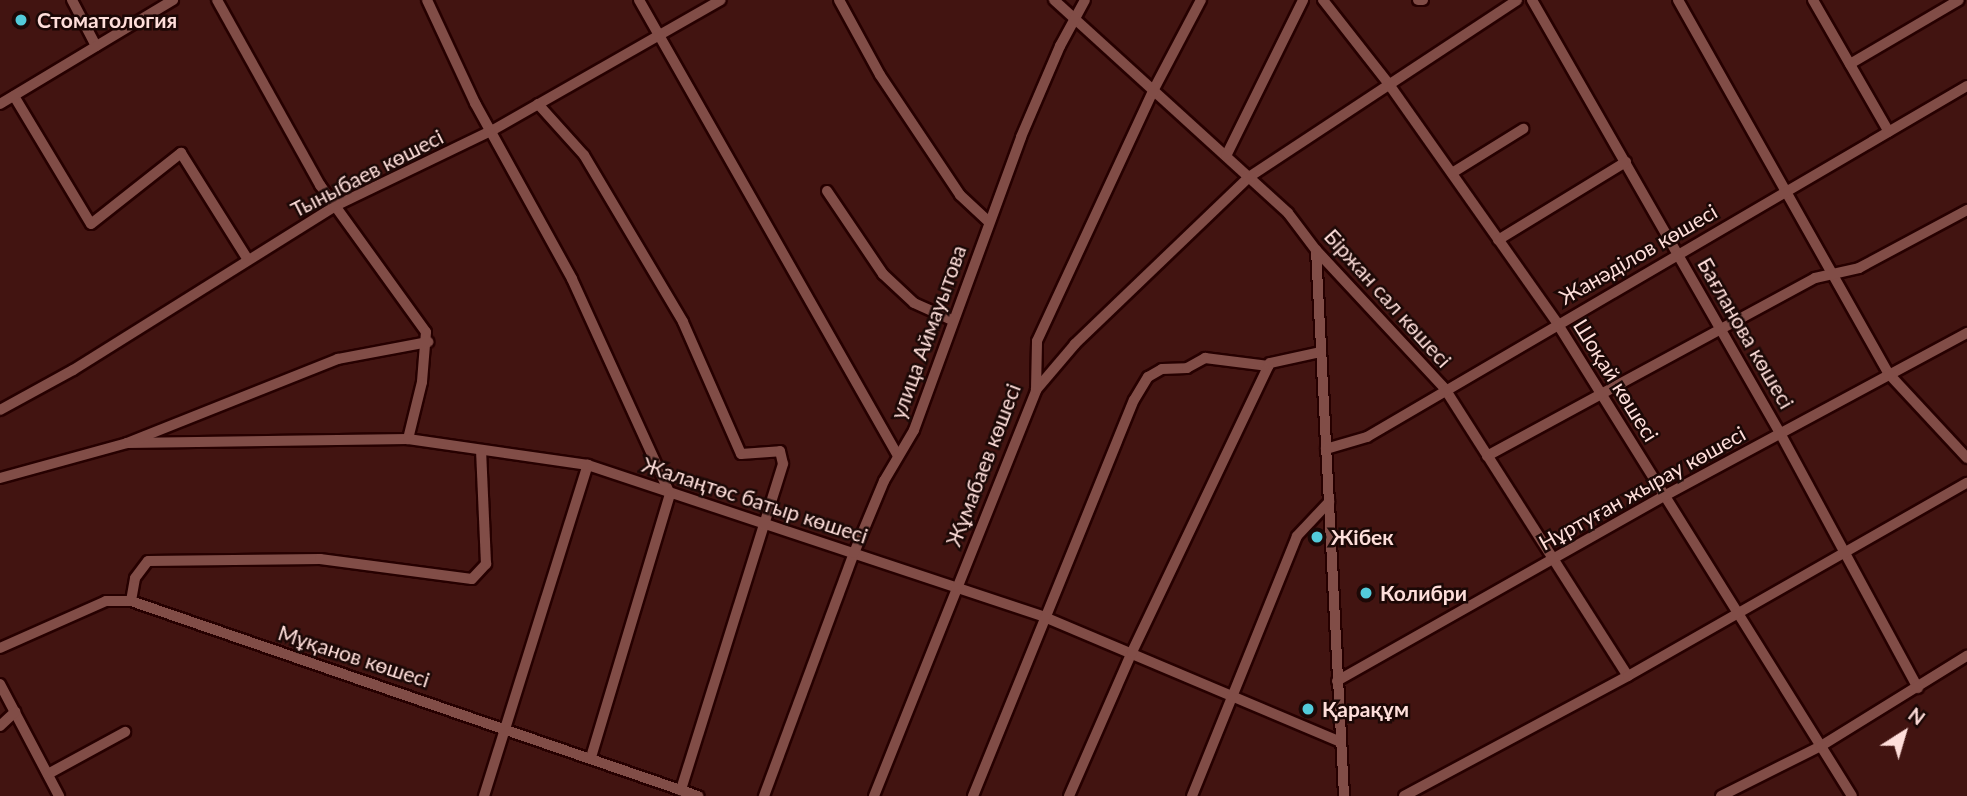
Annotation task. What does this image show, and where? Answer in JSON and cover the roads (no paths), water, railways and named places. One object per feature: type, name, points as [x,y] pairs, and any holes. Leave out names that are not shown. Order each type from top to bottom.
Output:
[{"type":"street","points":[[72,0],[96,46]]},
{"type":"street","points":[[0,104],[173,0]]},
{"type":"street","points":[[217,0],[320,185],[426,332],[428,342],[408,439]]},
{"type":"street","points":[[428,0],[475,103],[493,130],[572,279],[670,494],[591,757]]},
{"type":"street","points":[[639,0],[898,456]]},
{"type":"street","name":"Тыныбаев көшесі","points":[[0,410],[337,205],[493,130],[721,0]]},
{"type":"street","points":[[839,0],[880,75],[953,184],[989,222]]},
{"type":"street","name":"Біржан сал көшесі","points":[[1054,0],[1288,212],[1316,250],[1445,389],[1628,676]]},
{"type":"street","name":"улица Аймауытова","points":[[764,796],[855,553],[898,456],[914,430],[989,222],[1074,20],[1085,0]]},
{"type":"street","name":"Жұмабаев көшесі","points":[[874,796],[1036,390],[1037,341],[1153,91],[1201,0]]},
{"type":"street","points":[[1226,156],[1303,0]]},
{"type":"street","name":"Шоқай көшесі","points":[[1323,0],[1388,83],[1557,323],[1740,612],[1852,796]]},
{"type":"street","points":[[1036,390],[1075,344],[1249,177],[1517,0]]},
{"type":"street","name":"Бағланова көшесі","points":[[1532,0],[1846,550],[1918,688]]},
{"type":"street","points":[[1678,0],[1888,373],[1967,458]]},
{"type":"street","points":[[1813,0],[1889,132]]},
{"type":"street","points":[[1850,64],[1959,0]]},
{"type":"street","name":"Жанәділов көшесі","points":[[1326,449],[1367,437],[1557,323],[1967,86]]},
{"type":"street","points":[[14,96],[91,224],[181,153],[248,260]]},
{"type":"street","points":[[538,104],[584,155],[683,322],[741,454],[780,451],[783,464],[681,790]]},
{"type":"street","points":[[1452,173],[1523,129]]},
{"type":"street","points":[[1498,240],[1626,162]]},
{"type":"street","points":[[827,191],[883,274],[914,303],[952,320]]},
{"type":"street","points":[[1487,456],[1815,278],[1833,277],[1967,209]]},
{"type":"street","points":[[1316,250],[1344,796]]},
{"type":"street","name":"Нұртуған жырау көшесі","points":[[1337,681],[1666,495],[1888,373],[1967,333]]},
{"type":"street","name":"Жалаңтөс батыр көшесі","points":[[0,478],[127,443],[338,359],[428,342]]},
{"type":"street","points":[[974,796],[1134,400],[1148,377],[1161,369],[1187,368],[1205,358],[1268,366],[1321,352]]},
{"type":"street","points":[[1069,796],[1132,652],[1268,366]]},
{"type":"street","name":"Жалаңтөс батыр көшесі","points":[[127,443],[408,439],[588,465],[1047,618],[1340,742]]},
{"type":"street","points":[[131,601],[135,578],[148,561],[320,559],[472,579],[486,564],[481,450]]},
{"type":"street","points":[[484,796],[588,465]]},
{"type":"street","points":[[1404,796],[1628,676],[1967,483]]},
{"type":"street","points":[[1192,796],[1230,694],[1297,536],[1329,502]]},
{"type":"street","name":"Мұқанов көшесі","points":[[0,648],[106,601],[131,601],[507,726],[698,796]]},
{"type":"street","points":[[1721,796],[1821,746],[1967,656]]},
{"type":"street","points":[[0,684],[59,796]]},
{"type":"street","points":[[0,726],[15,712]]},
{"type":"street","points":[[48,774],[125,732]]},
{"type":"place","name":"Стоматология","points":[[21,20]]},
{"type":"place","name":"Жібек","points":[[1317,537]]},
{"type":"place","name":"Колибри","points":[[1366,593]]},
{"type":"place","name":"Қарақұм","points":[[1308,709]]}]
